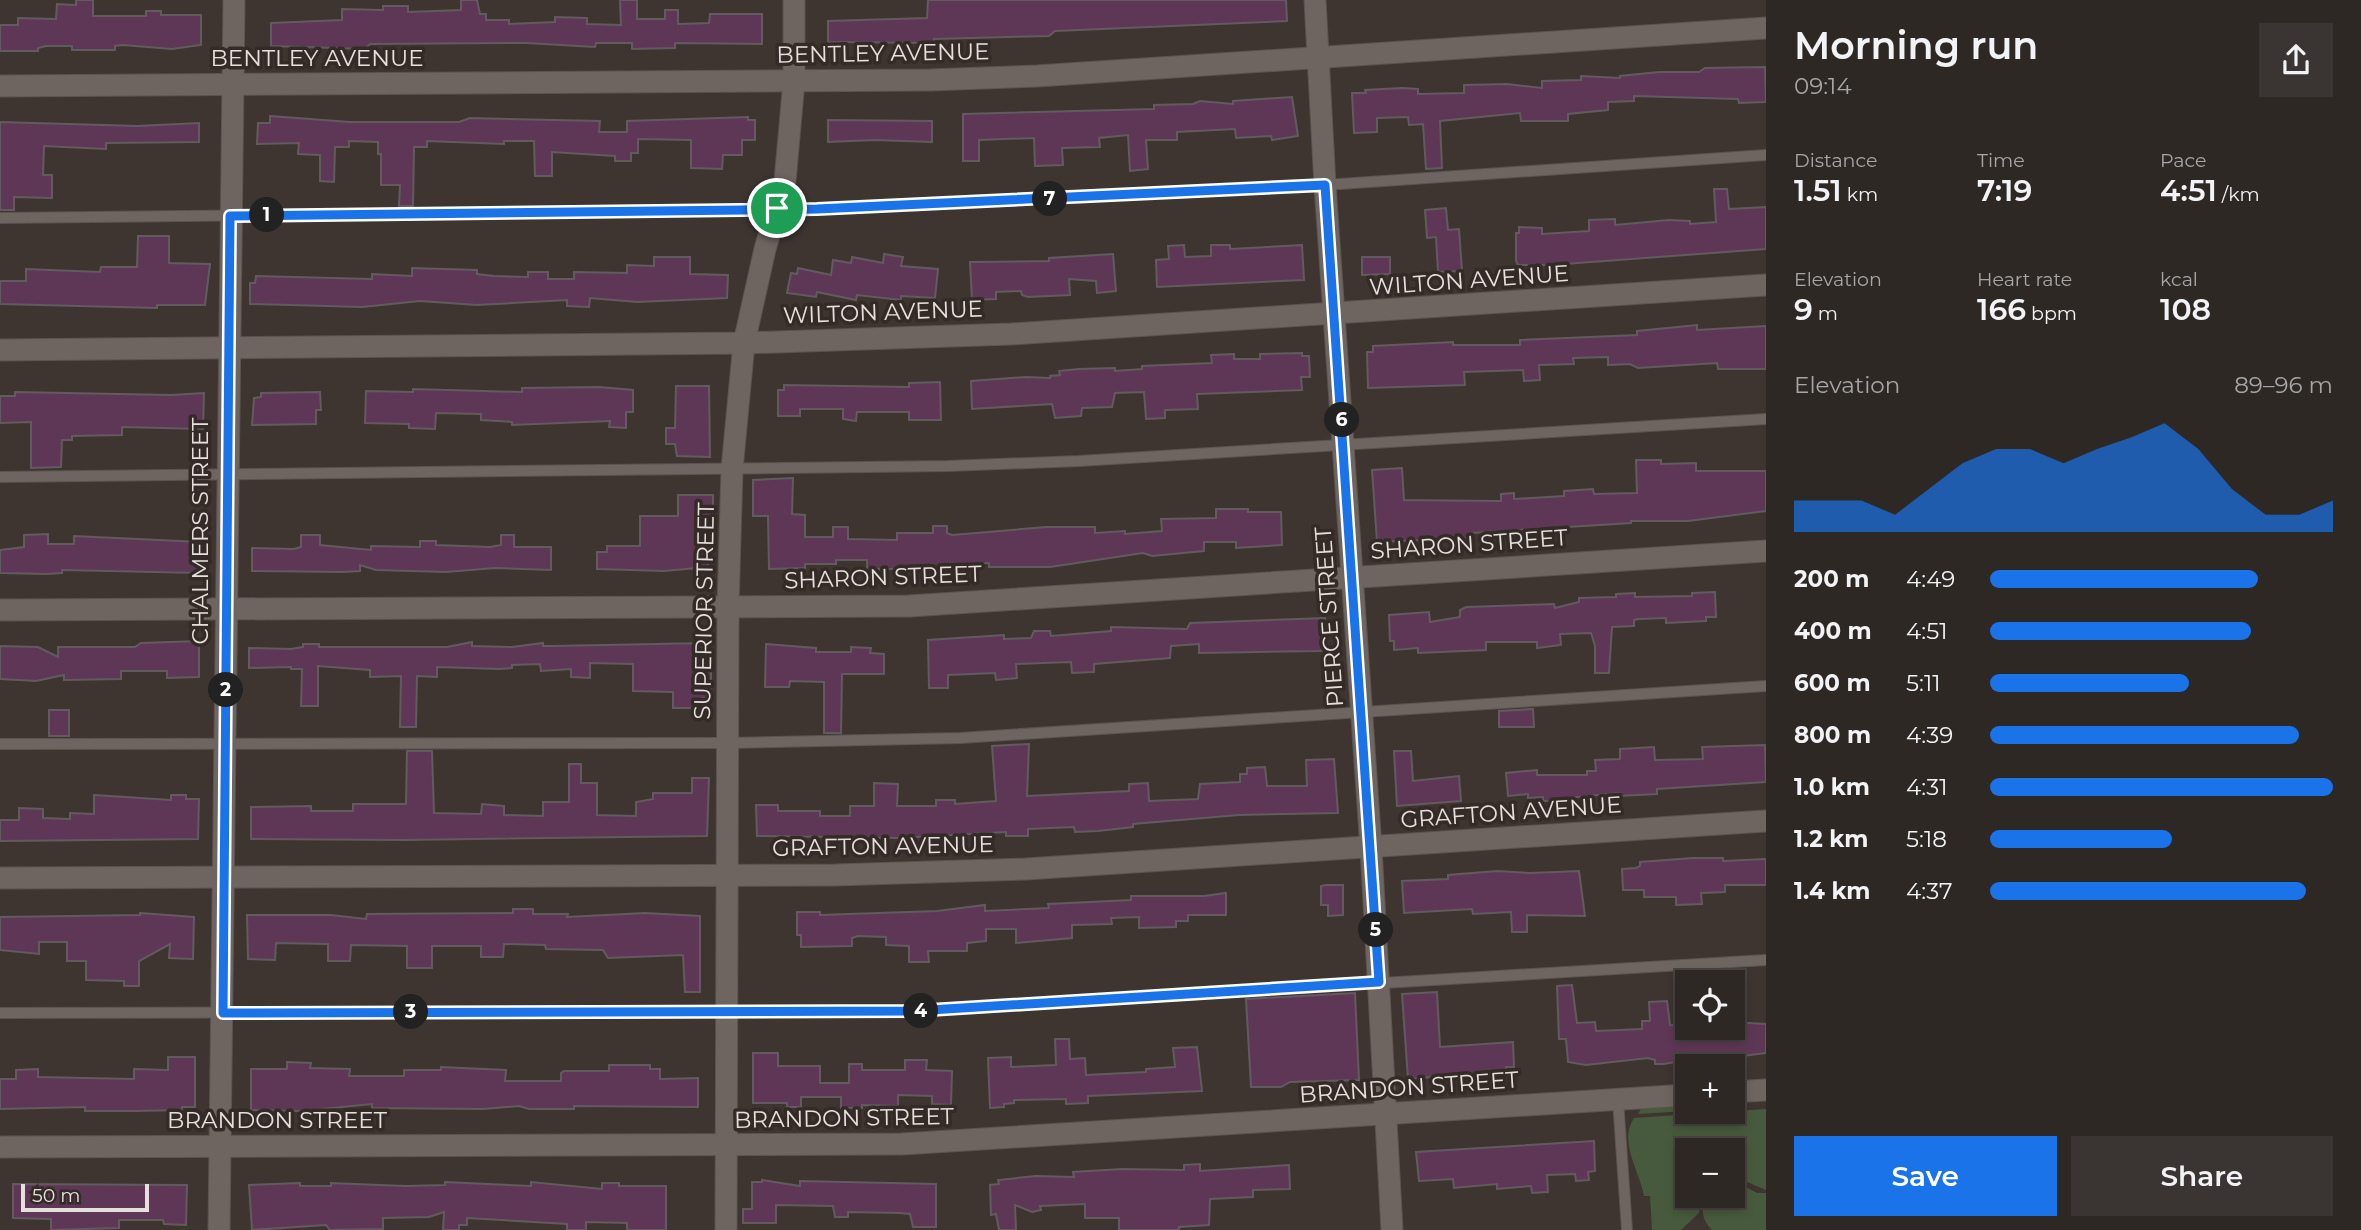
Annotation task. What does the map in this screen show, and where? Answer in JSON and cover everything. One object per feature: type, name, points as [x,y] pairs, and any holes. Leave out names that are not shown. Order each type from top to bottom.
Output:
[{"type":"street","name":"CHALMERS STREET","points":[[219,1230],[225,877],[226,473],[234,0]]},
{"type":"street","name":"SUPERIOR STREET","points":[[726,1230],[728,607],[732,469],[744,344],[787,170],[794,81],[794,0]]},
{"type":"street","name":"PIERCE STREET","points":[[1315,0],[1325,185],[1371,848],[1392,1230]]},
{"type":"street","name":"BENTLEY AVENUE","points":[[0,86],[794,81],[1037,76],[1318,55],[1766,28]]},
{"type":"street","name":"WILTON AVENUE","points":[[0,350],[744,344],[1011,334],[1335,316],[1766,285]]},
{"type":"street","name":"SHARON STREET","points":[[0,610],[909,606],[1766,551]]},
{"type":"street","name":"GRAFTON AVENUE","points":[[0,878],[835,875],[1026,869],[1766,821]]},
{"type":"street","points":[[1745,1091],[1766,1090]]},
{"type":"street","name":"BRANDON STREET","points":[[0,1147],[726,1146],[999,1141],[1675,1096]]},
{"type":"lane","points":[[0,218],[957,204],[1325,185],[1766,155]]},
{"type":"lane","points":[[0,477],[732,469],[1066,462],[1766,419]]},
{"type":"lane","points":[[0,744],[728,743],[960,738],[1766,686]]},
{"type":"lane","points":[[0,1013],[983,1008],[1766,960]]},
{"type":"lane","points":[[1618,1100],[1627,1230]]},
{"type":"green space","points":[[1675,1107],[1675,1112],[1638,1114],[1641,1109]]},
{"type":"green space","points":[[1766,1109],[1766,1190],[1745,1181],[1745,1138],[1675,1138],[1675,1208],[1700,1208],[1699,1213],[1681,1230],[1652,1230],[1650,1196],[1644,1196],[1629,1146],[1628,1137],[1634,1118],[1675,1115],[1675,1124],[1745,1124],[1745,1110]]},
{"type":"green space","points":[[1745,1186],[1757,1193],[1766,1193],[1766,1230],[1712,1230],[1706,1222],[1703,1210],[1745,1208]]},
{"type":"building","points":[[76,0],[93,0],[93,16],[146,16],[146,11],[161,11],[161,15],[201,15],[201,45],[172,49],[123,45],[115,46],[115,50],[72,50],[72,46],[46,46],[38,48],[38,51],[0,51],[0,25],[18,25],[18,18],[56,19],[57,4],[76,5]]},
{"type":"building","points":[[461,0],[477,0],[480,14],[486,14],[486,20],[509,20],[509,24],[555,22],[555,17],[587,18],[587,24],[621,25],[620,0],[637,0],[637,19],[665,19],[665,10],[678,10],[678,24],[709,23],[710,14],[762,14],[762,44],[675,43],[675,48],[632,49],[632,43],[596,43],[595,47],[526,43],[370,44],[365,49],[271,46],[271,23],[342,20],[342,9],[383,10],[383,6],[408,6],[408,12],[461,10]]},
{"type":"building","points":[[928,0],[1286,0],[1287,21],[1055,31],[1049,36],[934,39],[934,43],[828,42],[828,21],[927,18]]},
{"type":"building","points":[[1765,67],[1766,102],[1739,103],[1738,99],[1634,96],[1634,101],[1608,102],[1608,110],[1568,114],[1568,121],[1521,121],[1520,113],[1440,121],[1442,168],[1426,169],[1423,124],[1409,125],[1408,117],[1377,118],[1377,132],[1354,133],[1352,93],[1366,93],[1365,90],[1402,88],[1418,89],[1418,94],[1464,93],[1464,85],[1507,84],[1542,88],[1542,81],[1581,80],[1581,76],[1620,78],[1659,72],[1699,72],[1705,68]]},
{"type":"building","points":[[1292,97],[1298,136],[1272,140],[1271,136],[1236,138],[1235,129],[1177,132],[1177,140],[1146,140],[1148,169],[1130,171],[1128,135],[1099,138],[1100,147],[1062,148],[1063,165],[1035,166],[1034,138],[979,140],[979,161],[963,161],[963,114],[1154,109],[1154,105],[1193,104],[1200,101],[1233,104],[1233,101]]},
{"type":"building","points":[[270,116],[350,122],[459,122],[470,118],[600,121],[599,132],[627,132],[627,121],[748,117],[748,120],[755,120],[755,140],[742,140],[742,155],[723,155],[722,169],[691,168],[691,140],[638,139],[638,153],[631,153],[631,161],[615,161],[615,156],[552,152],[552,176],[535,176],[534,141],[504,141],[504,144],[427,141],[427,147],[414,147],[413,206],[399,206],[400,185],[381,185],[381,154],[378,154],[378,142],[349,141],[349,147],[335,147],[334,182],[320,181],[320,155],[298,154],[299,143],[257,144],[258,123],[270,123]]},
{"type":"building","points":[[828,120],[932,121],[932,142],[828,142]]},
{"type":"building","points":[[0,122],[137,126],[199,123],[199,142],[106,143],[106,149],[44,146],[43,175],[52,175],[52,198],[14,197],[14,210],[0,210]]},
{"type":"building","points":[[1714,189],[1727,189],[1729,209],[1766,207],[1766,249],[1551,265],[1518,265],[1516,261],[1516,233],[1519,233],[1519,227],[1542,228],[1542,234],[1589,231],[1589,220],[1615,219],[1615,225],[1669,220],[1690,221],[1690,224],[1716,222]]},
{"type":"building","points":[[1446,208],[1448,230],[1459,229],[1462,271],[1438,272],[1436,237],[1427,238],[1425,210]]},
{"type":"building","points":[[138,236],[169,236],[169,263],[210,264],[205,305],[157,305],[157,308],[0,304],[0,281],[26,281],[26,269],[100,272],[101,267],[137,267]]},
{"type":"building","points":[[1184,245],[1185,257],[1211,256],[1211,245],[1230,245],[1230,249],[1302,245],[1304,280],[1157,287],[1156,260],[1169,259],[1168,246]]},
{"type":"building","points":[[884,254],[903,257],[901,266],[938,269],[935,298],[901,296],[901,300],[857,295],[856,300],[817,292],[816,297],[787,293],[791,273],[797,274],[798,268],[831,275],[833,260],[851,263],[852,257],[883,263]]},
{"type":"building","points":[[1113,254],[1116,291],[1097,293],[1096,281],[1069,279],[1070,295],[1028,297],[1022,295],[1021,291],[996,292],[996,299],[972,300],[970,262],[1049,261],[1049,258]]},
{"type":"building","points":[[654,257],[690,257],[690,274],[728,275],[727,298],[637,302],[590,298],[589,307],[567,306],[567,300],[477,305],[420,301],[362,307],[250,304],[250,283],[255,283],[256,276],[372,279],[372,274],[412,276],[412,268],[477,270],[477,274],[528,277],[528,272],[548,272],[548,279],[574,279],[574,272],[627,273],[627,265],[654,266]]},
{"type":"building","points":[[1362,257],[1390,257],[1390,274],[1362,275]]},
{"type":"building","points":[[1697,325],[1697,330],[1766,326],[1766,369],[1718,369],[1717,363],[1638,368],[1630,364],[1608,365],[1608,357],[1573,358],[1574,364],[1539,365],[1540,380],[1524,381],[1523,370],[1464,372],[1465,385],[1368,388],[1367,352],[1373,352],[1373,346],[1453,342],[1453,345],[1520,345],[1520,340],[1637,335],[1637,331]]},
{"type":"building","points":[[1302,353],[1302,356],[1309,356],[1310,377],[1301,377],[1302,390],[1197,394],[1198,409],[1165,410],[1165,418],[1146,419],[1144,392],[1115,393],[1112,407],[1082,408],[1081,416],[1055,418],[1052,404],[972,409],[971,381],[1050,378],[1060,375],[1059,371],[1078,369],[1115,368],[1115,371],[1142,369],[1142,366],[1212,363],[1211,355],[1234,354],[1234,359],[1260,359],[1260,354]]},
{"type":"building","points":[[940,382],[941,420],[909,420],[909,412],[857,412],[856,421],[843,419],[843,409],[800,409],[800,416],[778,416],[778,390],[784,390],[784,385],[909,387],[909,383]]},
{"type":"building","points":[[676,386],[709,386],[710,457],[677,456],[675,444],[666,444],[666,428],[675,428]]},
{"type":"building","points":[[599,387],[633,390],[633,412],[626,412],[626,428],[609,427],[610,421],[512,425],[512,422],[481,420],[481,414],[436,413],[435,429],[409,428],[409,424],[365,423],[366,391],[413,392],[413,389],[522,392],[522,388]]},
{"type":"building","points":[[15,392],[171,395],[204,393],[203,429],[122,427],[122,435],[72,436],[72,440],[62,440],[61,467],[31,468],[31,422],[0,423],[0,396],[15,396]]},
{"type":"building","points":[[320,392],[321,410],[316,410],[316,424],[252,425],[254,398],[261,397],[261,393]]},
{"type":"building","points":[[1636,460],[1661,460],[1661,464],[1696,463],[1696,471],[1766,471],[1766,511],[1688,521],[1631,521],[1472,533],[1473,538],[1377,542],[1372,470],[1402,468],[1404,500],[1501,501],[1501,494],[1514,493],[1514,499],[1564,496],[1564,491],[1593,489],[1594,494],[1637,493]]},
{"type":"building","points":[[793,478],[792,514],[805,515],[805,537],[833,537],[833,527],[848,527],[848,539],[897,540],[897,533],[933,533],[933,526],[947,526],[947,533],[952,535],[1046,527],[1095,527],[1095,533],[1125,531],[1125,534],[1162,531],[1161,519],[1216,518],[1216,509],[1248,509],[1248,512],[1281,512],[1282,545],[1236,548],[1236,542],[1204,542],[1204,551],[1152,556],[1143,553],[1050,567],[989,567],[989,563],[951,565],[949,571],[931,571],[875,569],[867,568],[867,560],[836,560],[836,564],[805,564],[805,568],[769,569],[768,516],[753,516],[753,480]]},
{"type":"building","points":[[678,495],[713,495],[713,522],[707,521],[708,567],[664,571],[597,569],[597,552],[607,552],[607,546],[640,546],[640,516],[678,516]]},
{"type":"building","points":[[48,534],[48,544],[74,544],[74,536],[201,542],[200,573],[62,570],[62,573],[47,574],[0,573],[0,550],[24,547],[24,535]]},
{"type":"building","points":[[301,535],[320,535],[320,545],[371,550],[371,546],[420,547],[420,541],[436,541],[436,545],[490,547],[501,545],[501,535],[514,535],[514,547],[551,547],[551,570],[495,568],[446,572],[376,570],[360,565],[360,571],[343,572],[252,571],[252,548],[294,549],[301,547]]},
{"type":"building","points":[[1715,592],[1716,617],[1706,617],[1706,621],[1666,623],[1666,618],[1638,619],[1634,620],[1634,626],[1612,627],[1609,673],[1595,673],[1595,646],[1591,633],[1560,634],[1561,645],[1537,648],[1537,642],[1486,642],[1486,650],[1418,653],[1418,648],[1394,650],[1394,641],[1390,641],[1389,615],[1429,612],[1430,622],[1460,617],[1460,610],[1466,607],[1554,604],[1555,608],[1579,602],[1579,598],[1616,597],[1616,594],[1635,593],[1635,597],[1692,596],[1692,593]]},
{"type":"building","points":[[1325,618],[1327,650],[1199,653],[1199,644],[1171,646],[1170,658],[1094,664],[1094,672],[1072,673],[1071,662],[1016,664],[1017,678],[996,680],[995,673],[948,675],[948,688],[929,688],[928,640],[1004,635],[1004,639],[1031,638],[1034,631],[1050,631],[1051,636],[1111,631],[1111,627],[1187,629],[1190,623]]},
{"type":"building","points":[[199,641],[199,677],[167,678],[167,671],[121,671],[121,679],[64,680],[64,675],[36,681],[0,679],[0,646],[38,647],[58,657],[58,647],[135,647],[141,643]]},
{"type":"building","points":[[472,642],[472,646],[512,647],[543,643],[543,646],[707,643],[707,665],[711,665],[711,698],[702,698],[702,708],[673,708],[673,692],[633,691],[633,664],[590,663],[590,678],[571,677],[571,669],[541,671],[540,664],[512,665],[512,668],[500,669],[437,667],[437,677],[417,676],[416,727],[400,727],[401,676],[370,677],[370,670],[318,666],[318,706],[301,706],[302,669],[249,668],[249,648],[291,649],[303,647],[303,644],[319,644],[319,647],[447,647]]},
{"type":"building","points":[[766,644],[816,648],[816,652],[851,652],[851,647],[871,648],[870,653],[884,654],[884,674],[842,674],[841,733],[824,733],[824,682],[790,681],[789,687],[765,687]]},
{"type":"building","points":[[1533,709],[1534,727],[1499,727],[1499,711]]},
{"type":"building","points":[[49,710],[69,710],[69,736],[49,736]]},
{"type":"building","points":[[1029,744],[1027,796],[1129,791],[1129,784],[1148,783],[1149,801],[1198,799],[1200,784],[1240,782],[1240,774],[1247,774],[1247,768],[1265,767],[1267,786],[1307,786],[1306,760],[1334,759],[1338,813],[1239,815],[1133,824],[1133,827],[1098,831],[1075,832],[1074,827],[1028,829],[1028,836],[1006,836],[1006,832],[897,838],[757,836],[756,805],[778,805],[778,811],[820,811],[820,816],[850,816],[850,806],[874,806],[874,783],[898,784],[897,806],[936,806],[936,800],[955,800],[955,804],[996,801],[992,746]]},
{"type":"building","points":[[1765,745],[1766,782],[1657,789],[1657,794],[1619,796],[1619,793],[1568,798],[1568,801],[1543,801],[1543,797],[1528,798],[1528,794],[1508,796],[1506,773],[1537,770],[1537,775],[1587,775],[1587,771],[1596,771],[1595,760],[1620,759],[1620,749],[1654,747],[1655,760],[1703,759],[1702,747]]},
{"type":"building","points":[[407,751],[432,751],[434,813],[481,814],[482,804],[504,806],[504,815],[543,816],[543,802],[569,802],[569,764],[581,764],[581,783],[597,783],[597,815],[636,816],[636,802],[653,799],[653,793],[692,793],[692,778],[709,778],[707,836],[251,839],[251,807],[311,806],[311,811],[353,811],[353,804],[406,804]]},
{"type":"building","points":[[1394,751],[1411,751],[1413,781],[1459,776],[1461,801],[1397,806]]},
{"type":"building","points":[[94,795],[171,800],[171,795],[186,795],[186,799],[199,799],[198,839],[0,841],[0,820],[19,820],[19,808],[43,809],[43,818],[70,819],[70,813],[94,814]]},
{"type":"building","points":[[1723,858],[1723,861],[1766,859],[1766,885],[1725,885],[1725,892],[1701,893],[1702,904],[1676,905],[1676,897],[1644,897],[1644,890],[1623,890],[1622,869],[1636,868],[1640,866],[1640,862]]},
{"type":"building","points":[[1497,871],[1579,871],[1585,916],[1527,915],[1527,932],[1512,932],[1511,912],[1473,914],[1472,909],[1404,913],[1402,881],[1448,879],[1448,875]]},
{"type":"building","points":[[1343,885],[1343,915],[1328,916],[1328,905],[1321,905],[1321,886]]},
{"type":"building","points":[[1226,893],[1226,915],[1188,915],[1188,921],[1176,921],[1176,927],[1139,928],[1139,917],[1111,918],[1112,924],[1072,925],[1072,938],[1016,943],[1016,929],[986,929],[986,941],[967,943],[967,951],[928,951],[929,962],[909,962],[909,946],[886,945],[886,937],[858,936],[852,938],[852,946],[801,947],[801,935],[797,935],[797,912],[820,912],[820,915],[937,911],[985,905],[985,911],[1049,908],[1048,904],[1131,900],[1131,896],[1204,896]]},
{"type":"building","points":[[513,909],[533,909],[533,914],[568,914],[567,917],[645,913],[700,916],[700,992],[685,992],[683,955],[608,958],[603,950],[546,949],[545,945],[504,944],[503,957],[481,957],[481,946],[432,946],[432,968],[407,968],[407,946],[351,945],[350,961],[328,961],[328,944],[276,943],[275,960],[248,959],[247,915],[331,915],[366,919],[367,914],[513,913]]},
{"type":"building","points":[[140,913],[194,917],[193,959],[169,958],[170,944],[139,961],[139,986],[124,986],[124,981],[86,980],[86,961],[67,961],[67,942],[39,942],[39,954],[0,950],[0,917]]},
{"type":"building","points":[[1572,985],[1577,1023],[1595,1022],[1596,1031],[1642,1029],[1642,1021],[1650,1021],[1649,1002],[1667,1001],[1670,1025],[1675,1025],[1675,1040],[1745,1040],[1745,1023],[1766,1024],[1766,1053],[1745,1056],[1726,1053],[1675,1054],[1675,1062],[1664,1064],[1655,1064],[1655,1060],[1648,1058],[1586,1065],[1568,1062],[1566,1039],[1559,1039],[1557,986]]},
{"type":"building","points":[[1437,992],[1440,1047],[1513,1042],[1514,1067],[1506,1067],[1506,1071],[1408,1079],[1402,994]]},
{"type":"building","points":[[1355,993],[1359,1080],[1290,1082],[1281,1087],[1251,1087],[1246,999]]},
{"type":"building","points":[[1055,1039],[1069,1039],[1070,1059],[1085,1058],[1086,1075],[1146,1072],[1146,1069],[1175,1067],[1173,1048],[1197,1047],[1202,1091],[1088,1096],[1088,1103],[1066,1104],[1066,1099],[1014,1100],[1014,1103],[1004,1104],[1004,1107],[990,1108],[988,1058],[1011,1057],[1011,1067],[1056,1065]]},
{"type":"building","points":[[753,1053],[778,1053],[778,1066],[820,1066],[820,1083],[849,1083],[849,1064],[862,1064],[862,1070],[905,1070],[905,1060],[927,1060],[926,1070],[952,1071],[951,1105],[932,1104],[932,1096],[898,1095],[898,1106],[862,1105],[862,1108],[841,1108],[841,1097],[801,1097],[801,1107],[787,1107],[787,1103],[753,1103]]},
{"type":"building","points":[[168,1057],[195,1057],[195,1107],[182,1107],[182,1110],[136,1111],[85,1111],[85,1107],[0,1109],[0,1079],[16,1079],[16,1070],[38,1069],[38,1077],[134,1079],[134,1069],[168,1070]]},
{"type":"building","points":[[287,1062],[311,1063],[310,1068],[350,1069],[349,1076],[404,1076],[404,1070],[441,1070],[441,1067],[506,1070],[505,1081],[561,1081],[561,1073],[564,1071],[609,1071],[609,1065],[650,1065],[650,1069],[660,1069],[660,1079],[698,1078],[698,1107],[372,1108],[372,1104],[301,1111],[251,1110],[251,1069],[287,1069]]},
{"type":"building","points":[[1594,1141],[1595,1171],[1588,1172],[1589,1180],[1576,1181],[1575,1174],[1547,1175],[1548,1192],[1532,1193],[1531,1186],[1497,1189],[1497,1184],[1454,1188],[1453,1179],[1419,1181],[1416,1152]]},
{"type":"building","points":[[1200,1164],[1200,1171],[1289,1165],[1290,1189],[1253,1190],[1253,1197],[1210,1199],[1209,1225],[1179,1227],[1179,1230],[1119,1230],[1119,1218],[1085,1218],[1085,1204],[1040,1206],[1041,1210],[1032,1212],[1015,1205],[1016,1230],[999,1230],[996,1214],[991,1215],[990,1185],[999,1184],[998,1180],[1036,1176],[1074,1177],[1073,1172],[1122,1169],[1184,1170],[1184,1165]]},
{"type":"building","points":[[762,1180],[800,1186],[800,1181],[936,1184],[936,1227],[913,1227],[910,1214],[900,1213],[848,1212],[848,1217],[835,1217],[833,1206],[776,1205],[776,1223],[743,1223],[743,1209],[752,1209],[752,1182]]},
{"type":"building","points":[[445,1182],[531,1186],[531,1182],[602,1189],[602,1183],[619,1183],[619,1186],[666,1186],[666,1230],[627,1230],[627,1223],[586,1222],[586,1230],[567,1230],[567,1224],[467,1218],[467,1225],[459,1225],[459,1230],[443,1230],[444,1212],[429,1217],[383,1218],[383,1229],[330,1230],[326,1225],[252,1230],[249,1185],[300,1183],[300,1186],[331,1186],[331,1183],[405,1186],[445,1185]]},
{"type":"building","points":[[13,1184],[187,1185],[186,1225],[164,1224],[163,1220],[119,1220],[119,1228],[51,1230],[51,1219],[13,1218]]},
{"type":"route","points":[[1325,185],[1379,982],[997,1008],[914,1011],[223,1013],[230,216],[777,208],[957,204],[1325,185]]}]
